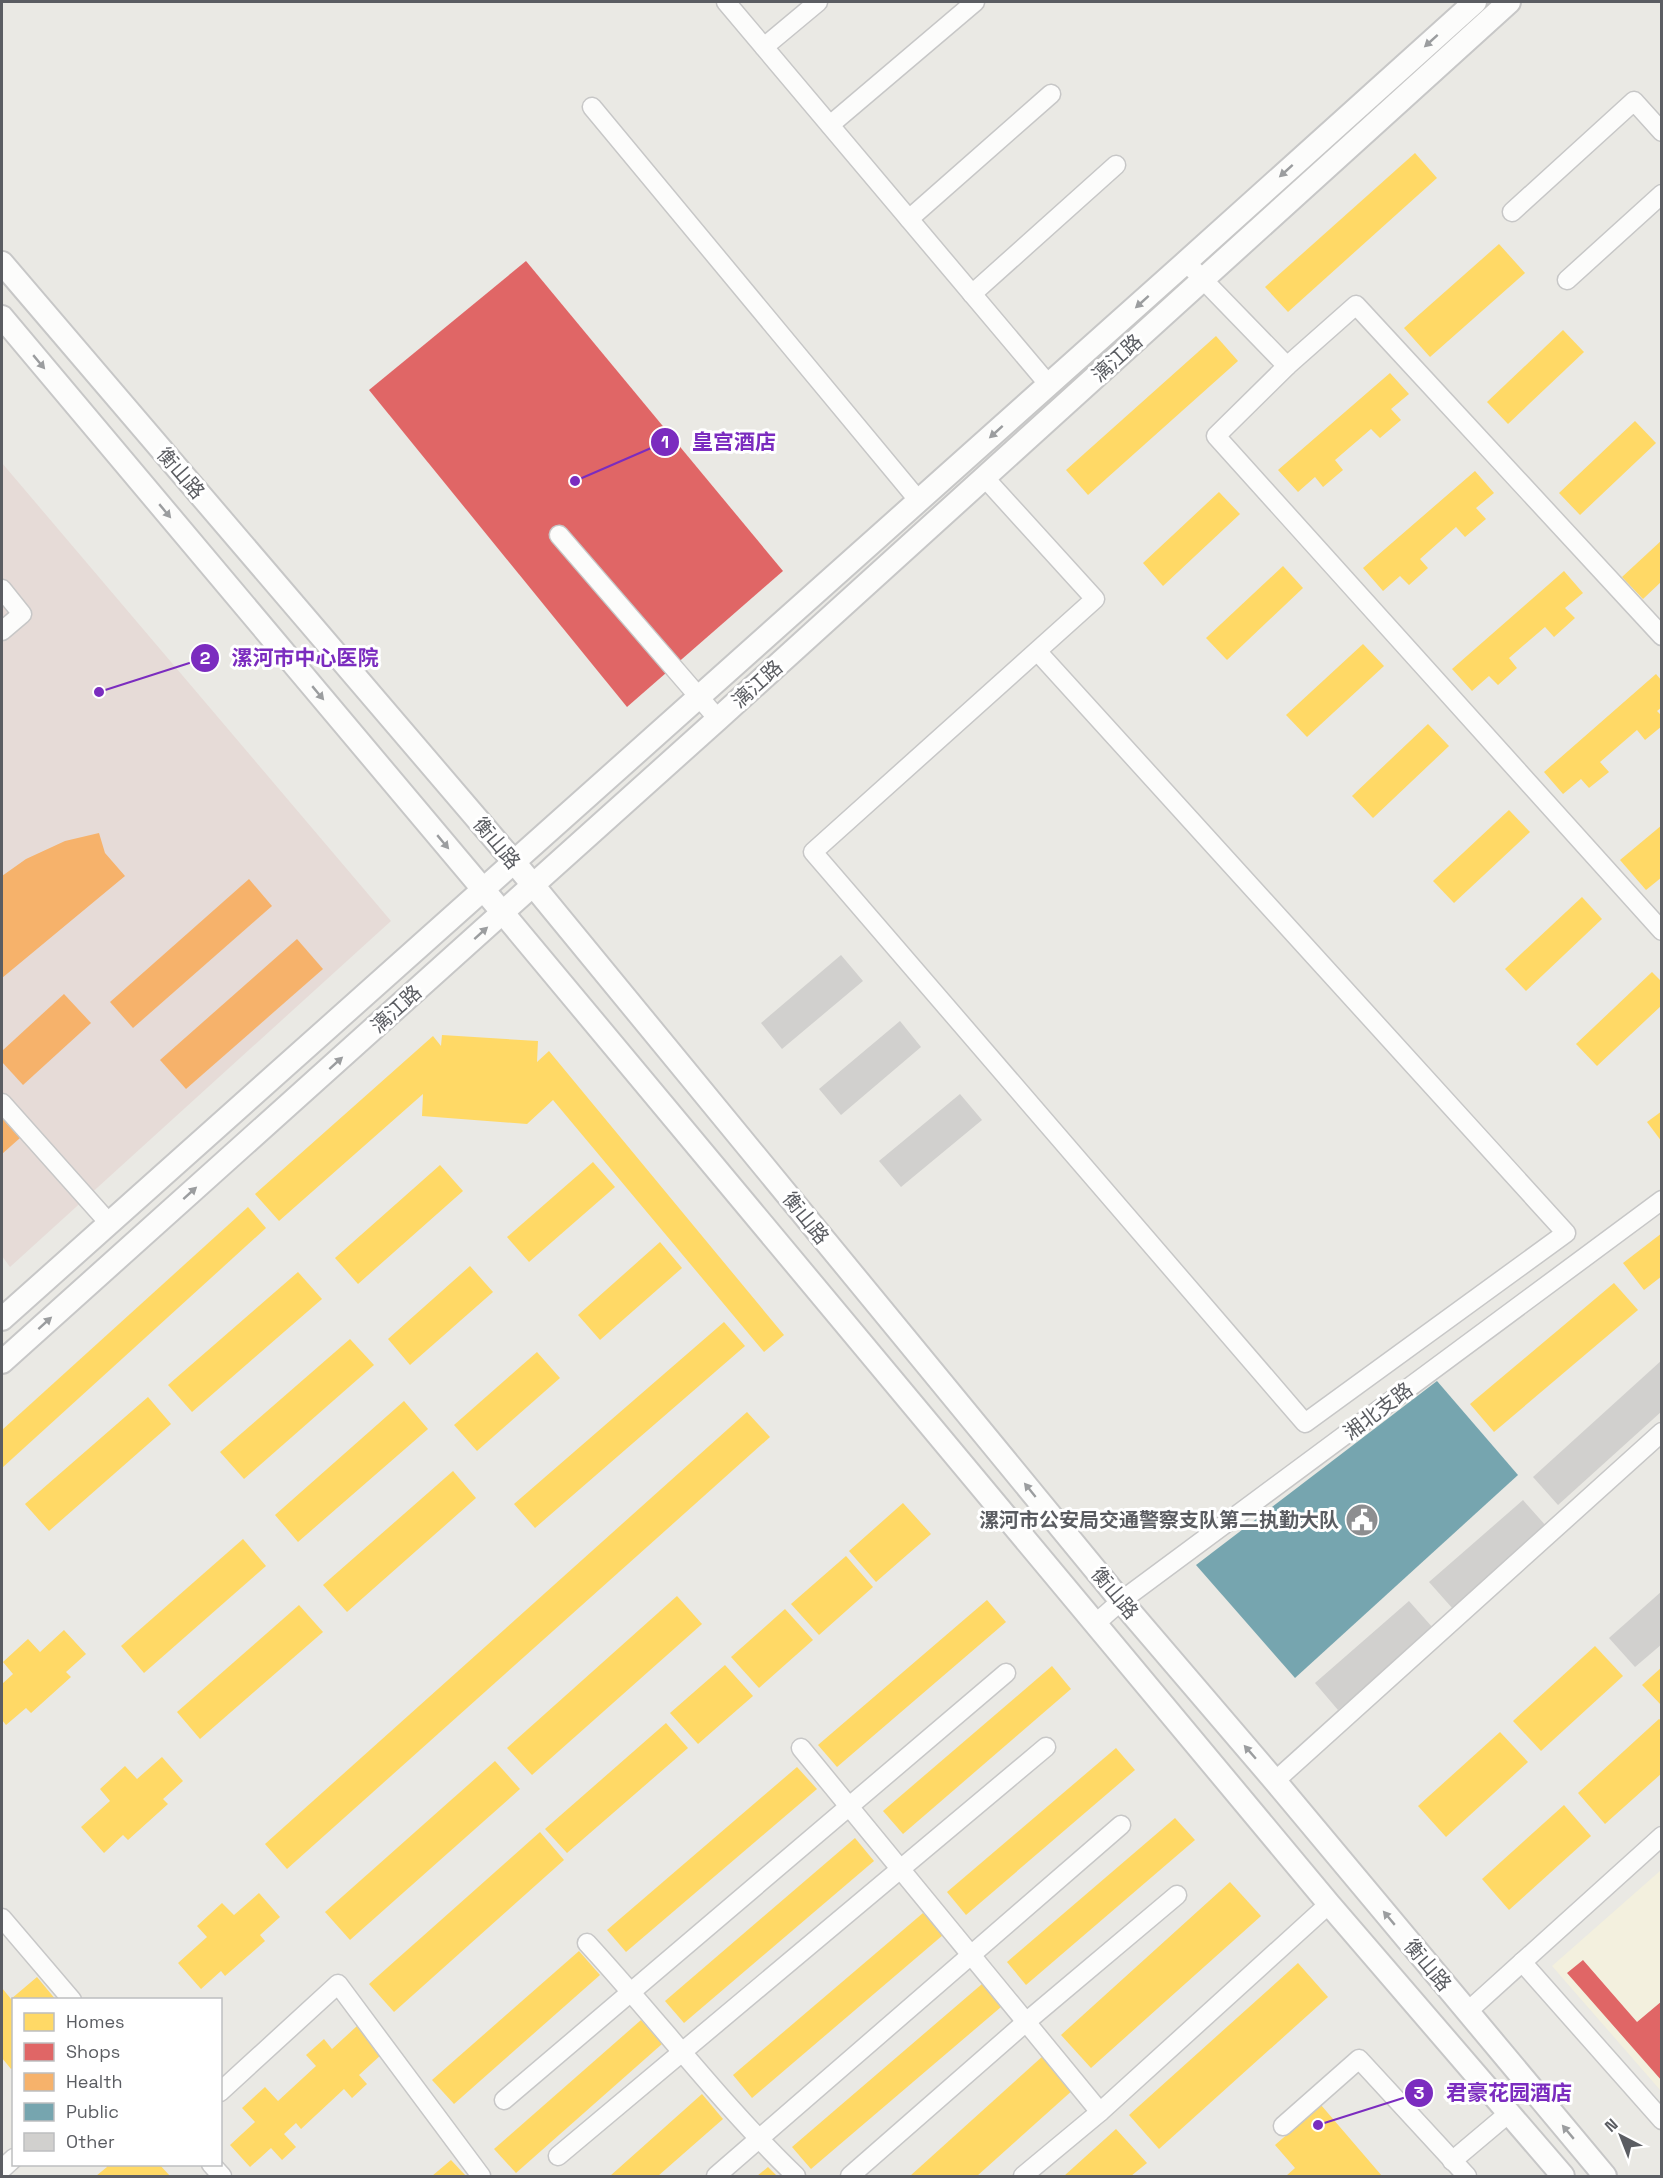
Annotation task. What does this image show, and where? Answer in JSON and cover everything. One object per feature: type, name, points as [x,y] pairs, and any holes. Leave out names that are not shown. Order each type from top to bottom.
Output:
[{"type":"street","points":[[726,2],[1049,385]]},
{"type":"street","points":[[764,47],[818,2]]},
{"type":"street","points":[[830,125],[975,2]]},
{"type":"street","name":"漓江路","points":[[2,1319],[1475,2]]},
{"type":"street","name":"漓江路","points":[[2,1362],[533,886],[1509,2]]},
{"type":"street","points":[[909,219],[1051,94]]},
{"type":"street","points":[[1512,212],[1634,101],[1662,132]]},
{"type":"street","points":[[592,107],[919,501]]},
{"type":"street","points":[[972,294],[1116,165]]},
{"type":"street","points":[[1567,280],[1662,194]]},
{"type":"street","points":[[1186,262],[1287,366]]},
{"type":"street","name":"衡山路","points":[[2,263],[514,862],[1121,1601],[1275,1780],[1605,2176]]},
{"type":"street","points":[[1662,636],[1356,305],[1287,366],[1216,436],[1662,931]]},
{"type":"street","name":"衡山路","points":[[2,318],[483,889],[1329,1904],[1563,2176]]},
{"type":"street","points":[[985,478],[1095,599],[1037,651],[813,852],[1305,1423],[1566,1233],[1037,651]]},
{"type":"street","points":[[559,535],[718,719]]},
{"type":"street","points":[[2,589],[22,614],[2,631]]},
{"type":"street","points":[[2,1103],[109,1223]]},
{"type":"street","name":"湘北支路","points":[[1095,1624],[1121,1601],[1662,1200]]},
{"type":"street","points":[[1275,1780],[1662,1432]]},
{"type":"street","points":[[504,2100],[1006,1673]]},
{"type":"street","points":[[801,1748],[1100,2112]]},
{"type":"street","points":[[558,2156],[1046,1748]]},
{"type":"street","points":[[716,2176],[1120,1825]]},
{"type":"street","points":[[1440,2034],[1662,1836]]},
{"type":"street","points":[[850,2176],[1026,2022],[1177,1895]]},
{"type":"street","points":[[1023,2176],[1100,2112],[1329,1904]]},
{"type":"street","points":[[2,1917],[70,1998]]},
{"type":"street","points":[[587,1942],[632,1991],[759,2140],[796,2176]]},
{"type":"street","points":[[1522,1962],[1662,2121]]},
{"type":"street","points":[[222,2090],[338,1984],[481,2176]]},
{"type":"street","points":[[1283,2126],[1359,2059],[1467,2176]]},
{"type":"street","points":[[1452,2161],[1509,2113]]},
{"type":"shaded area","points":[[2,463],[391,921],[10,1267],[2,1256]]},
{"type":"shaded area","points":[[1661,1870],[1661,2091],[1552,1966]]},
{"type":"building: Homes","points":[[1415,153],[1437,178],[1288,312],[1265,287]]},
{"type":"building: Homes","points":[[1499,244],[1525,273],[1430,357],[1404,328]]},
{"type":"building: Homes","points":[[1563,330],[1584,352],[1508,424],[1487,402]]},
{"type":"building: Homes","points":[[1216,336],[1238,361],[1088,495],[1066,470]]},
{"type":"building: Homes","points":[[1390,373],[1409,394],[1391,409],[1401,420],[1380,438],[1371,429],[1335,460],[1343,470],[1323,487],[1315,477],[1298,492],[1278,470]]},
{"type":"building: Homes","points":[[1635,421],[1656,443],[1580,515],[1559,493]]},
{"type":"building: Homes","points":[[1475,471],[1494,493],[1476,508],[1486,519],[1465,537],[1456,527],[1420,559],[1428,568],[1409,585],[1400,576],[1383,591],[1363,568]]},
{"type":"building: Homes","points":[[1219,492],[1240,514],[1163,586],[1143,563]]},
{"type":"building: Homes","points":[[1662,540],[1662,581],[1643,599],[1622,577]]},
{"type":"building: Homes","points":[[1283,566],[1303,588],[1227,660],[1206,638]]},
{"type":"building: Homes","points":[[1564,571],[1583,593],[1565,608],[1575,618],[1554,637],[1545,627],[1509,658],[1517,668],[1498,685],[1489,676],[1472,691],[1452,669]]},
{"type":"building: Homes","points":[[1363,644],[1384,666],[1307,737],[1286,715]]},
{"type":"building: Homes","points":[[1656,674],[1662,681],[1662,707],[1657,711],[1662,716],[1662,726],[1645,740],[1637,730],[1600,762],[1609,772],[1589,788],[1581,779],[1563,794],[1544,772]]},
{"type":"building: Homes","points":[[1428,724],[1449,746],[1373,818],[1352,796]]},
{"type":"building: Homes","points":[[1509,810],[1530,832],[1454,903],[1433,881]]},
{"type":"building: Homes","points":[[1662,825],[1662,877],[1646,890],[1620,860]]},
{"type":"building: Homes","points":[[1582,897],[1602,919],[1526,991],[1505,969]]},
{"type":"building: Homes","points":[[1652,972],[1662,982],[1662,1005],[1597,1066],[1576,1044]]},
{"type":"building: Homes","points":[[442,1035],[538,1041],[537,1062],[549,1051],[784,1335],[764,1352],[553,1100],[527,1124],[422,1116],[423,1094],[279,1221],[255,1194],[433,1036],[441,1046]]},
{"type":"building: Homes","points":[[1662,1111],[1662,1142],[1647,1122]]},
{"type":"building: Homes","points":[[593,1162],[615,1187],[529,1262],[507,1237]]},
{"type":"building: Homes","points":[[440,1165],[463,1191],[358,1284],[335,1258]]},
{"type":"building: Homes","points":[[248,1207],[266,1228],[2,1468],[2,1430]]},
{"type":"building: Homes","points":[[1662,1233],[1662,1276],[1644,1290],[1623,1263]]},
{"type":"building: Homes","points":[[660,1242],[682,1268],[600,1340],[578,1315]]},
{"type":"building: Homes","points":[[470,1266],[493,1292],[410,1365],[388,1339]]},
{"type":"building: Homes","points":[[298,1272],[322,1299],[192,1412],[168,1385]]},
{"type":"building: Homes","points":[[1614,1283],[1638,1310],[1494,1432],[1470,1404]]},
{"type":"building: Homes","points":[[724,1322],[745,1346],[535,1528],[514,1504]]},
{"type":"building: Homes","points":[[350,1339],[374,1365],[244,1479],[220,1452]]},
{"type":"building: Homes","points":[[537,1352],[560,1378],[477,1451],[454,1425]]},
{"type":"building: Homes","points":[[148,1397],[171,1424],[49,1531],[25,1504]]},
{"type":"building: Homes","points":[[404,1401],[428,1429],[298,1542],[275,1515]]},
{"type":"building: Homes","points":[[747,1412],[770,1437],[287,1869],[265,1844]]},
{"type":"building: Homes","points":[[453,1471],[476,1498],[347,1612],[323,1585]]},
{"type":"building: Homes","points":[[903,1503],[931,1534],[876,1582],[849,1551]]},
{"type":"building: Homes","points":[[243,1539],[266,1566],[144,1673],[121,1646]]},
{"type":"building: Homes","points":[[846,1556],[873,1587],[819,1635],[791,1604]]},
{"type":"building: Homes","points":[[677,1596],[702,1624],[532,1775],[507,1748]]},
{"type":"building: Homes","points":[[987,1600],[1006,1622],[837,1767],[818,1745]]},
{"type":"building: Homes","points":[[299,1605],[323,1632],[200,1739],[177,1712]]},
{"type":"building: Homes","points":[[785,1609],[813,1640],[759,1688],[731,1657]]},
{"type":"building: Homes","points":[[64,1630],[86,1654],[66,1672],[71,1677],[31,1713],[26,1708],[6,1725],[2,1720],[2,1684],[13,1674],[3,1662],[28,1639],[40,1652]]},
{"type":"building: Homes","points":[[1595,1646],[1623,1676],[1541,1751],[1513,1721]]},
{"type":"building: Homes","points":[[725,1665],[753,1696],[698,1744],[670,1713]]},
{"type":"building: Homes","points":[[1052,1666],[1071,1689],[903,1834],[883,1811]]},
{"type":"building: Homes","points":[[1662,1667],[1662,1706],[1642,1685]]},
{"type":"building: Homes","points":[[1659,1719],[1662,1721],[1662,1773],[1605,1824],[1578,1793]]},
{"type":"building: Homes","points":[[666,1723],[688,1748],[567,1853],[545,1829]]},
{"type":"building: Homes","points":[[1500,1732],[1528,1762],[1446,1837],[1418,1806]]},
{"type":"building: Homes","points":[[1116,1748],[1135,1770],[966,1915],[947,1892]]},
{"type":"building: Homes","points":[[162,1757],[183,1781],[163,1799],[168,1804],[128,1840],[123,1835],[104,1853],[81,1827],[110,1801],[100,1789],[125,1766],[137,1779]]},
{"type":"building: Homes","points":[[495,1761],[520,1789],[350,1940],[325,1912]]},
{"type":"building: Homes","points":[[797,1767],[817,1789],[626,1952],[607,1930]]},
{"type":"building: Homes","points":[[1564,1805],[1591,1836],[1509,1910],[1482,1879]]},
{"type":"building: Homes","points":[[1175,1818],[1195,1840],[1026,1985],[1007,1962]]},
{"type":"building: Homes","points":[[540,1832],[564,1860],[394,2012],[369,1984]]},
{"type":"building: Homes","points":[[855,1838],[874,1861],[684,2023],[665,2001]]},
{"type":"building: Homes","points":[[1230,1882],[1261,1916],[1091,2068],[1061,2035]]},
{"type":"building: Homes","points":[[259,1893],[280,1917],[260,1935],[265,1941],[225,1976],[221,1971],[201,1989],[178,1963],[207,1937],[197,1926],[222,1903],[234,1915]]},
{"type":"building: Homes","points":[[923,1913],[943,1935],[752,2098],[733,2075]]},
{"type":"building: Homes","points":[[579,1951],[600,1975],[454,2104],[432,2080]]},
{"type":"building: Homes","points":[[1298,1963],[1328,1997],[1159,2149],[1129,2115]]},
{"type":"building: Homes","points":[[37,1977],[54,1998],[12,1998]]},
{"type":"building: Homes","points":[[982,1984],[1001,2007],[811,2169],[792,2147]]},
{"type":"building: Homes","points":[[2,1988],[11,1999],[11,2069],[2,2058]]},
{"type":"building: Homes","points":[[641,2020],[662,2044],[516,2173],[494,2149]]},
{"type":"building: Homes","points":[[357,2026],[382,2054],[359,2075],[367,2084],[352,2098],[344,2089],[301,2129],[296,2123],[284,2134],[296,2147],[282,2160],[271,2148],[250,2167],[230,2145],[255,2122],[242,2108],[265,2087],[278,2101],[316,2066],[306,2055],[324,2039],[332,2049]]},
{"type":"building: Homes","points":[[1044,2055],[1074,2089],[977,2176],[910,2176]]},
{"type":"building: Homes","points":[[702,2094],[723,2119],[658,2176],[610,2176]]},
{"type":"building: Homes","points":[[1321,2105],[1382,2176],[1286,2176],[1295,2168],[1275,2145]]},
{"type":"building: Homes","points":[[1116,2129],[1147,2163],[1131,2176],[1064,2176]]},
{"type":"building: Homes","points":[[451,2160],[466,2176],[432,2176]]},
{"type":"building: Homes","points":[[161,2166],[170,2176],[96,2176],[107,2167]]},
{"type":"building: Homes","points":[[768,2167],[777,2176],[757,2176]]},
{"type":"building: Shops","points":[[526,261],[783,571],[627,707],[369,390]]},
{"type":"building: Shops","points":[[1583,1960],[1637,2022],[1662,2001],[1662,2081],[1567,1973]]},
{"type":"building: Health","points":[[99,833],[105,853],[125,876],[2,978],[2,876],[26,859],[65,841]]},
{"type":"building: Health","points":[[249,879],[272,906],[133,1028],[110,1002]]},
{"type":"building: Health","points":[[297,939],[323,969],[186,1089],[160,1060]]},
{"type":"building: Health","points":[[64,994],[91,1023],[23,1085],[2,1062],[2,1051]]},
{"type":"building: Health","points":[[2,1118],[20,1138],[2,1154]]},
{"type":"building: Public","name":"漯河市公安局交通警察支队第二执勤大队","points":[[1437,1381],[1518,1475],[1295,1678],[1196,1565]]},
{"type":"building: Other","points":[[841,955],[863,981],[782,1049],[761,1023]]},
{"type":"building: Other","points":[[900,1021],[921,1047],[841,1115],[819,1089]]},
{"type":"building: Other","points":[[960,1094],[982,1120],[901,1187],[879,1161]]},
{"type":"building: Other","points":[[1662,1360],[1662,1411],[1558,1505],[1533,1477]]},
{"type":"building: Other","points":[[1523,1500],[1547,1527],[1453,1609],[1429,1582]]},
{"type":"building: Other","points":[[1662,1591],[1662,1644],[1635,1667],[1609,1638]]},
{"type":"building: Other","points":[[1409,1601],[1433,1628],[1338,1710],[1315,1683]]},
{"type":"place","name":"皇宫酒店","points":[[575,481]]},
{"type":"place","name":"漯河市中心医院","points":[[99,692]]},
{"type":"place","name":"漯河市公安局交通警察支队第二执勤大队","points":[[1362,1520]]},
{"type":"place","name":"君豪花园酒店","points":[[1318,2125]]}]
